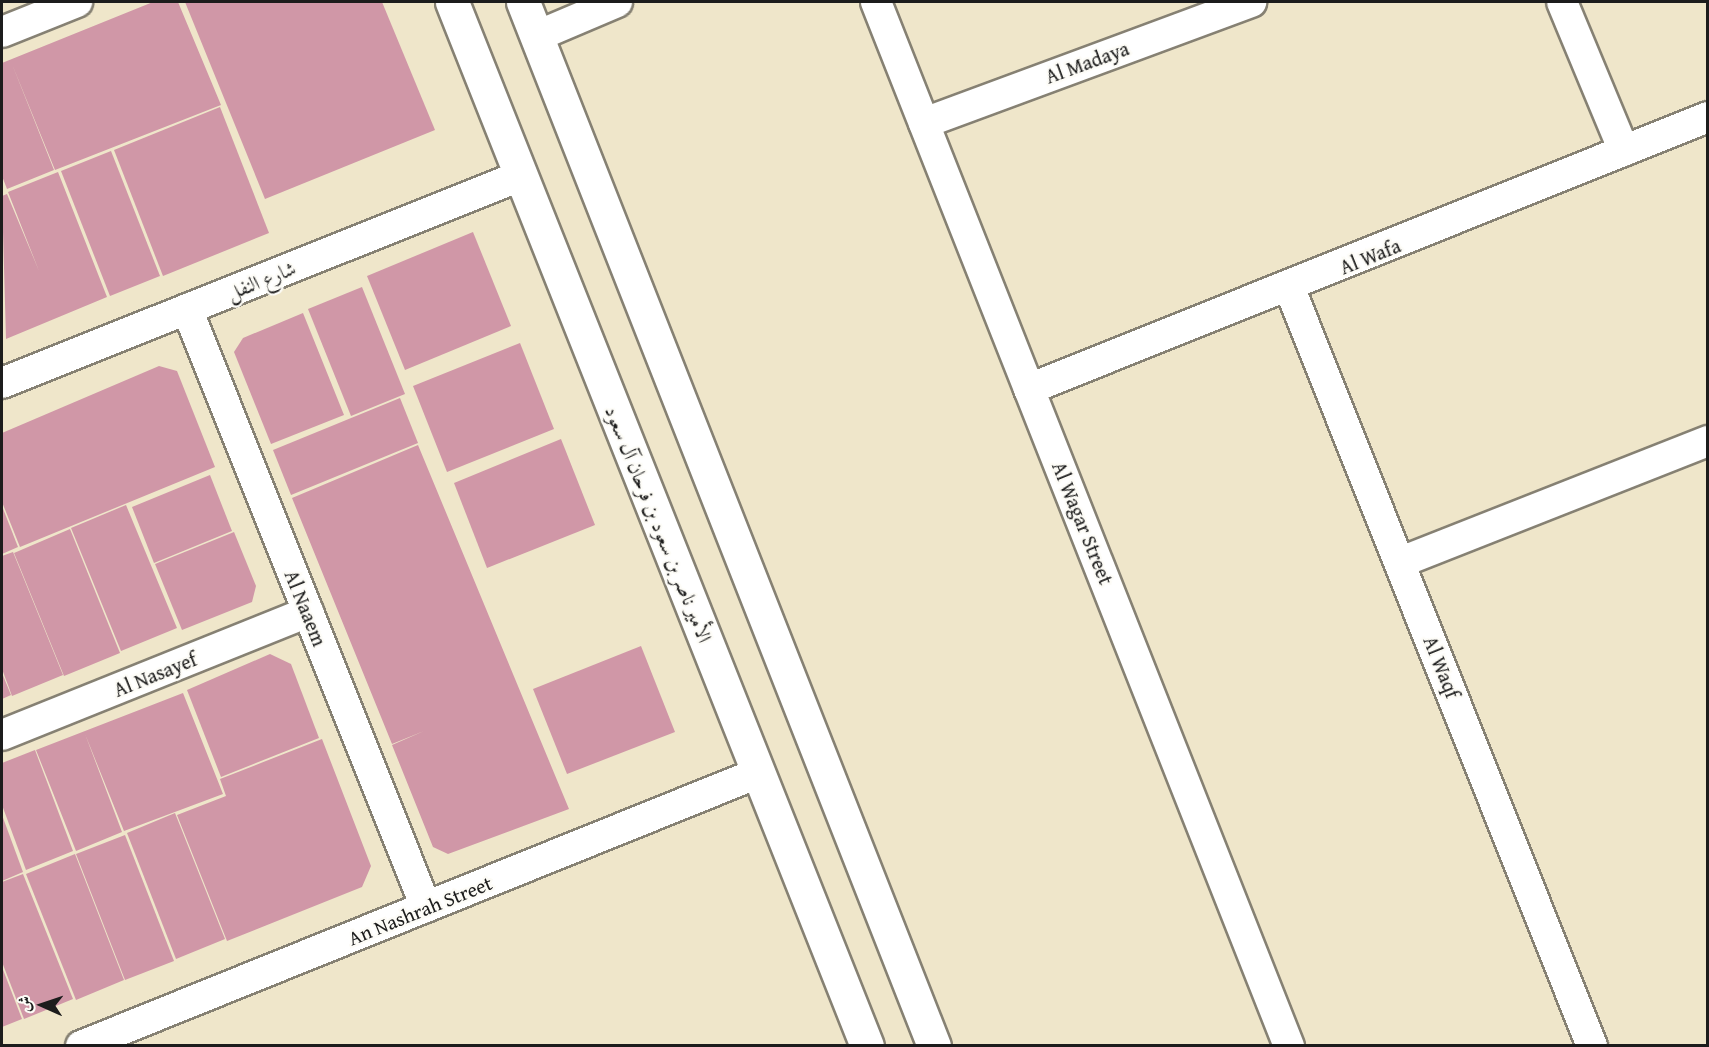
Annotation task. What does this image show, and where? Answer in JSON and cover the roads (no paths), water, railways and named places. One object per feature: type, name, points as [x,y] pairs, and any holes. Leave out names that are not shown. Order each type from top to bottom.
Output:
[{"type":"street","name":"الأمير ناصر بن سعود بن فرحان آل سعود","points":[[452,2],[867,1046]]},
{"type":"street","points":[[523,2],[934,1046]]},
{"type":"street","points":[[537,36],[617,2]]},
{"type":"street","name":"Al Wagar Street","points":[[876,2],[1289,1046]]},
{"type":"street","name":"Al Madaya","points":[[924,123],[1192,12],[1251,2]]},
{"type":"street","points":[[1562,2],[1624,151]]},
{"type":"street","points":[[2,32],[63,4]]},
{"type":"street","name":"Al Wafa","points":[[1029,389],[1290,289],[1707,117]]},
{"type":"street","name":"شارع النفل","points":[[2,383],[520,176]]},
{"type":"street","name":"Al Waqf","points":[[1290,289],[1401,562],[1592,1046]]},
{"type":"street","name":"Al Naaem","points":[[187,309],[426,907]]},
{"type":"street","points":[[1401,562],[1707,441]]},
{"type":"street","name":"Al Nasayef","points":[[2,735],[308,612]]},
{"type":"street","name":"An Nashrah Street","points":[[81,1046],[758,773]]}]
